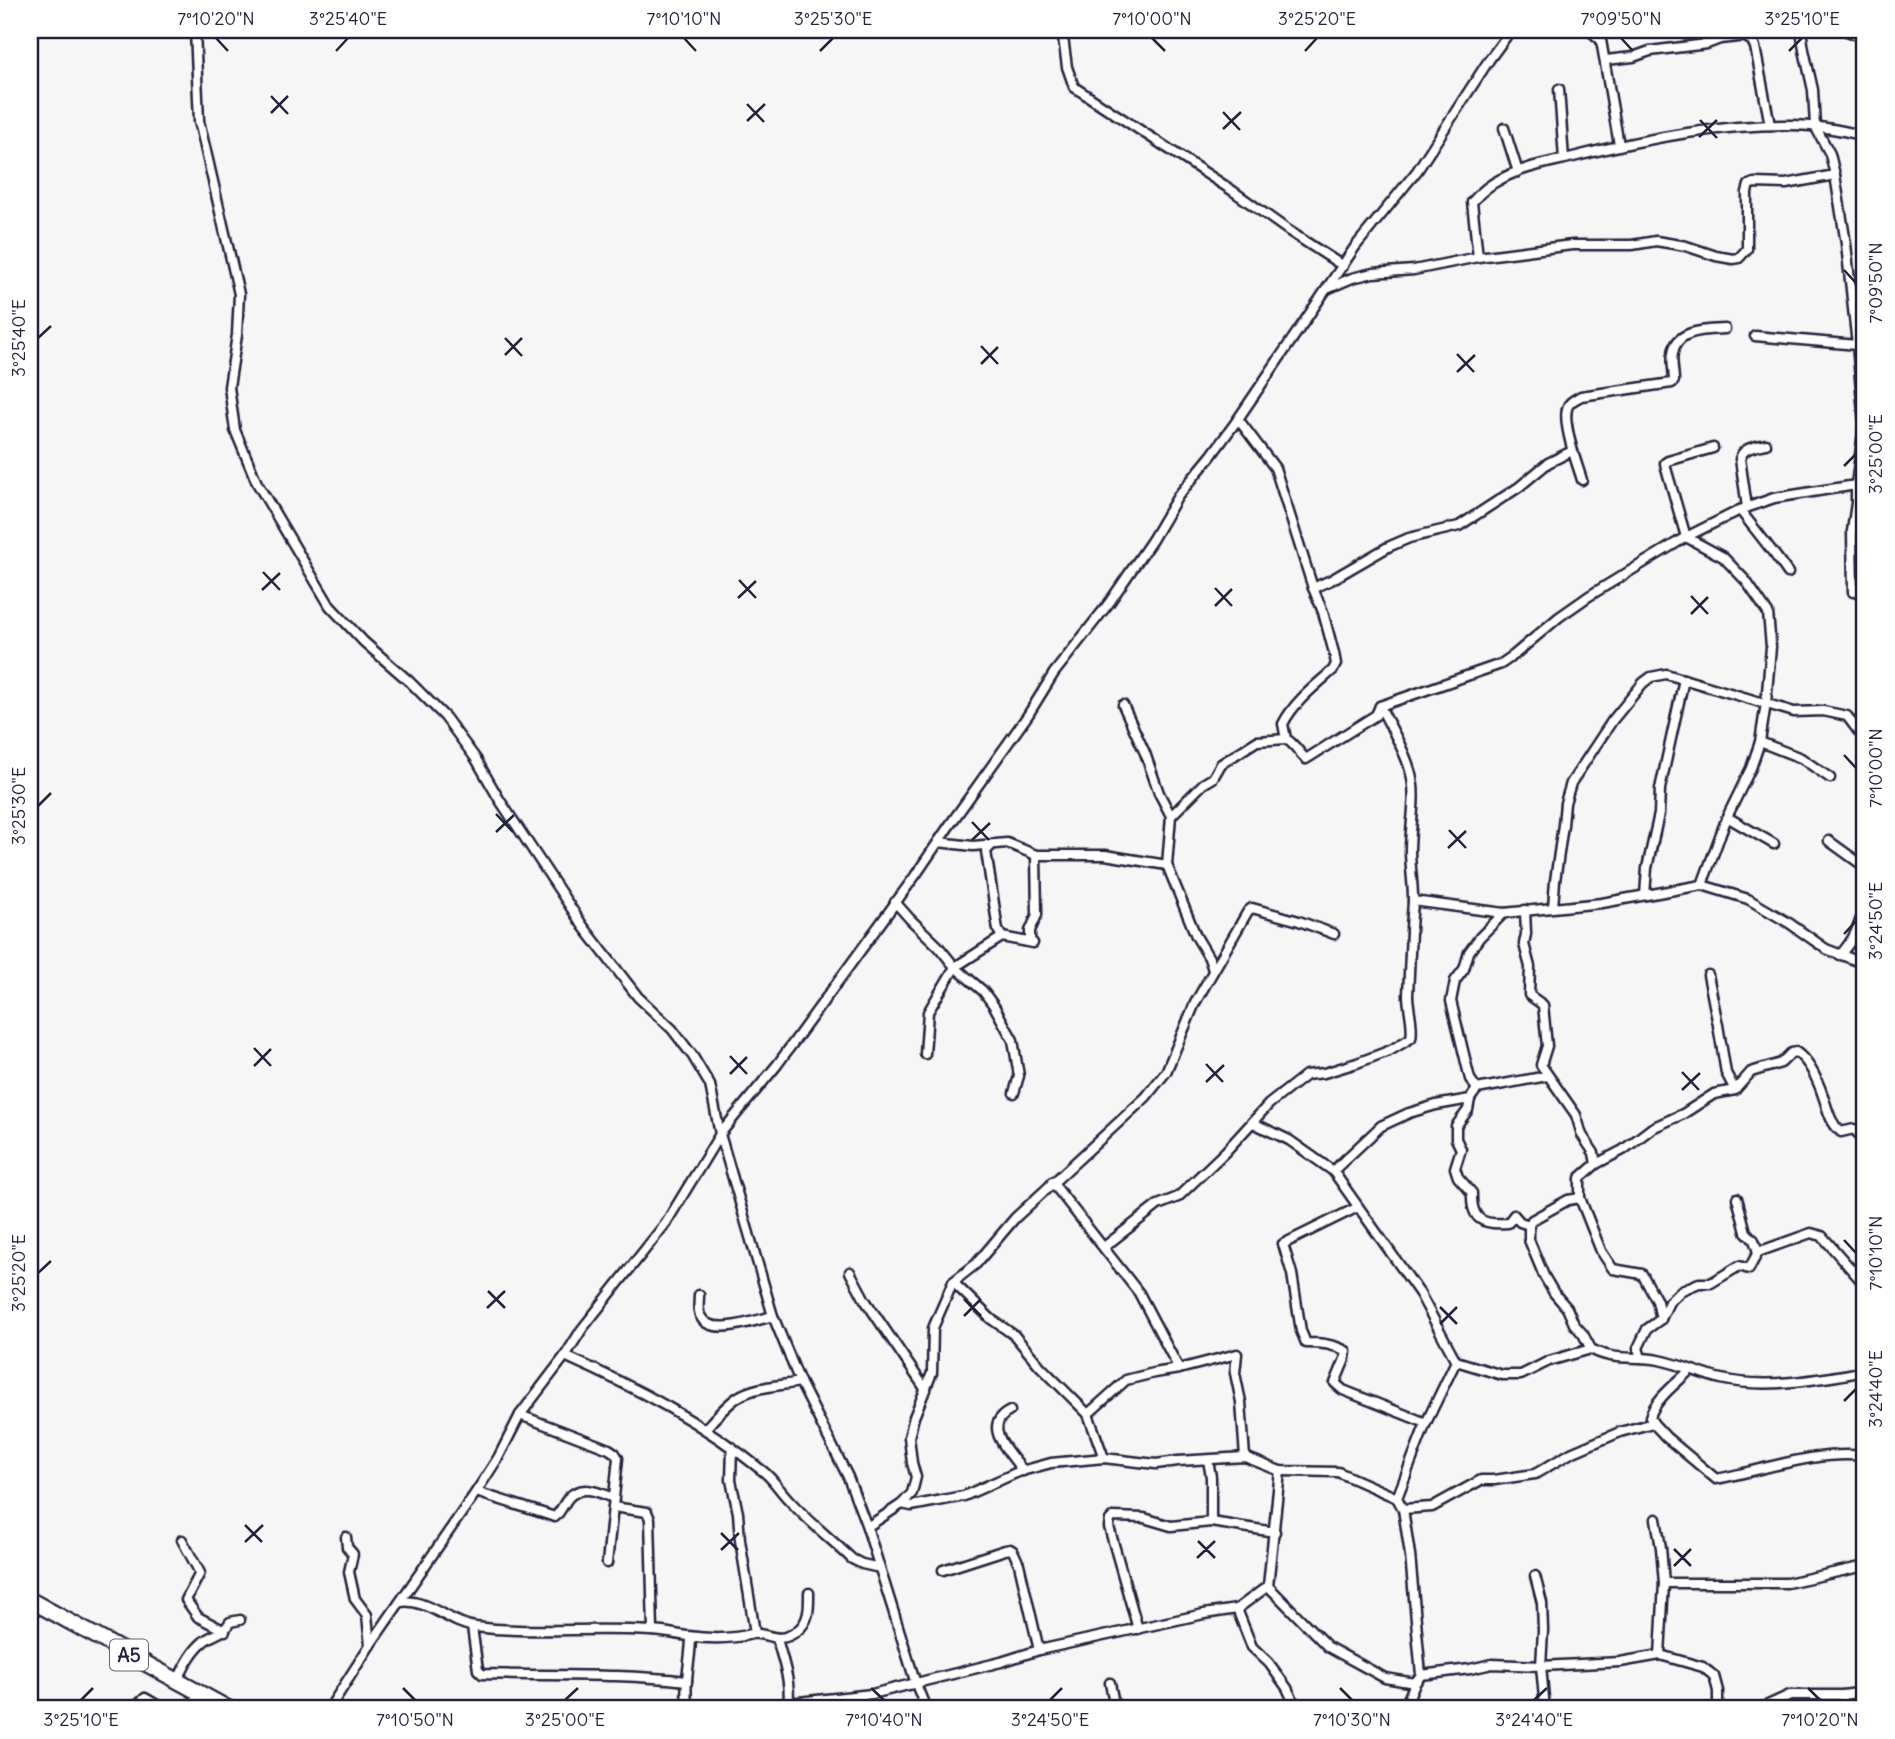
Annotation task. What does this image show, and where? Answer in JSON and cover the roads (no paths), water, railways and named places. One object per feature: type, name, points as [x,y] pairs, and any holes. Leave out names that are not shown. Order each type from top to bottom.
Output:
[{"type":"highway","name":"A5","points":[[32,1604],[229,1709]]},
{"type":"street","points":[[195,30],[199,121],[239,294],[237,335],[229,387],[235,430],[257,483],[330,606],[445,717],[476,759],[505,809],[583,926],[638,997],[672,1029],[710,1085],[720,1134],[773,1316],[800,1382],[848,1477],[926,1709]]},
{"type":"street","points":[[1062,30],[1067,67],[1074,87],[1343,266]]},
{"type":"street","points":[[329,1709],[370,1645],[477,1492],[520,1415],[582,1329],[666,1223],[720,1134],[777,1065],[915,876],[1028,715],[1054,673],[1109,603],[1178,496],[1238,419],[1355,247],[1417,171],[1511,30]]},
{"type":"street","points":[[1589,30],[1601,40],[1619,145]]},
{"type":"street","points":[[1801,30],[1813,90],[1815,126],[1830,154],[1835,175],[1846,244],[1865,424],[1856,485],[1861,503],[1852,531],[1853,592]]},
{"type":"street","points":[[1844,30],[1865,38]]},
{"type":"street","points":[[1606,60],[1633,57],[1668,48],[1707,44],[1720,39],[1746,37],[1755,47],[1770,125]]},
{"type":"street","points":[[1559,89],[1564,159]]},
{"type":"street","points":[[1478,257],[1472,202],[1500,179],[1518,172],[1619,145],[1730,128],[1815,126],[1865,136]]},
{"type":"street","points":[[1504,128],[1518,172]]},
{"type":"street","points":[[1328,289],[1352,278],[1373,273],[1414,270],[1478,257],[1572,245],[1632,245],[1656,241],[1686,246],[1716,256],[1739,258],[1747,249],[1746,192],[1749,185],[1786,184],[1835,175]]},
{"type":"street","points":[[1582,480],[1566,416],[1567,407],[1572,401],[1581,396],[1672,383],[1675,345],[1697,331],[1725,328]]},
{"type":"street","points":[[1755,336],[1857,345]]},
{"type":"street","points":[[1238,419],[1275,468],[1323,612],[1336,664],[1288,714],[1283,724],[1286,739]]},
{"type":"street","points":[[1766,444],[1742,453],[1740,459],[1743,509],[1757,533],[1772,548],[1788,573]]},
{"type":"street","points":[[1702,885],[1727,817],[1751,768],[1760,742],[1771,647],[1768,613],[1746,581],[1723,557],[1686,537],[1665,463],[1713,448]]},
{"type":"street","points":[[1313,588],[1399,543],[1459,526],[1519,487],[1548,463],[1573,451]]},
{"type":"street","points":[[1171,816],[1203,784],[1213,778],[1221,764],[1257,741],[1286,739],[1293,743],[1306,759],[1376,715],[1380,706],[1501,664],[1589,596],[1686,537],[1743,509],[1774,498],[1856,485]]},
{"type":"street","points":[[1553,907],[1564,803],[1571,783],[1612,721],[1643,682],[1651,677],[1666,674],[1794,712],[1823,711],[1847,716],[1865,740]]},
{"type":"street","points":[[1645,895],[1647,868],[1659,814],[1660,789],[1684,679]]},
{"type":"street","points":[[1123,705],[1171,816],[1167,865],[1213,970]]},
{"type":"street","points":[[1104,1247],[1158,1205],[1178,1197],[1269,1104],[1306,1075],[1324,1073],[1357,1063],[1391,1050],[1411,1038],[1408,997],[1413,901],[1410,852],[1414,789],[1410,769],[1380,706]]},
{"type":"street","points":[[1760,742],[1801,758],[1830,778]]},
{"type":"street","points":[[1727,817],[1774,844]]},
{"type":"street","points":[[1829,841],[1865,867]]},
{"type":"street","points":[[938,842],[973,846],[1007,843],[1036,855],[1105,855],[1167,865]]},
{"type":"street","points":[[992,845],[986,851],[998,930],[1002,937]]},
{"type":"street","points":[[925,1054],[928,1012],[954,967],[1002,937],[1033,943],[1030,940],[1030,931],[1037,915],[1036,855]]},
{"type":"street","points":[[1413,901],[1504,913],[1602,903],[1702,885],[1748,899],[1826,949],[1865,964]]},
{"type":"street","points":[[895,902],[994,1006],[1013,1040],[1019,1076],[1014,1093]]},
{"type":"street","points":[[1840,955],[1858,931],[1865,906]]},
{"type":"street","points":[[867,1527],[902,1504],[912,1493],[916,1477],[909,1437],[932,1373],[933,1328],[953,1282],[976,1264],[1015,1218],[1052,1182],[1138,1105],[1166,1072],[1186,1022],[1213,970],[1252,908],[1334,934]]},
{"type":"street","points":[[1525,910],[1524,944],[1531,967],[1529,995],[1543,1004],[1546,1046],[1542,1065],[1576,1115],[1581,1135],[1594,1153],[1596,1164]]},
{"type":"street","points":[[1477,1089],[1470,1079],[1451,1001],[1455,981],[1464,970],[1469,952],[1491,924],[1504,913]]},
{"type":"street","points":[[1708,975],[1726,1073],[1735,1090]]},
{"type":"street","points":[[1661,1319],[1657,1301],[1643,1275],[1613,1269],[1601,1251],[1580,1198],[1580,1178],[1596,1164],[1623,1150],[1652,1128],[1683,1114],[1714,1094],[1735,1090],[1751,1072],[1781,1063],[1791,1053],[1796,1052],[1802,1056],[1823,1093],[1833,1126],[1841,1132],[1854,1129],[1865,1141]]},
{"type":"street","points":[[1529,1226],[1514,1215],[1507,1223],[1493,1224],[1476,1216],[1471,1206],[1472,1193],[1458,1177],[1455,1168],[1461,1149],[1456,1139],[1456,1126],[1468,1111],[1470,1099],[1477,1089],[1548,1076]]},
{"type":"street","points":[[1333,1171],[1381,1126],[1409,1113],[1470,1099]]},
{"type":"street","points":[[1253,1123],[1289,1140],[1333,1171],[1420,1294],[1455,1361],[1502,1375],[1521,1375],[1549,1361],[1591,1349]]},
{"type":"street","points":[[1052,1182],[1139,1293],[1179,1369]]},
{"type":"street","points":[[1580,1198],[1568,1200],[1532,1220],[1529,1240],[1554,1293],[1567,1308],[1591,1349],[1603,1356],[1661,1361],[1745,1383],[1809,1381],[1863,1373],[1865,1360]]},
{"type":"street","points":[[1737,1198],[1746,1232],[1754,1240],[1758,1252]]},
{"type":"street","points":[[1358,1208],[1283,1244],[1292,1274],[1301,1331],[1306,1343],[1323,1343],[1346,1351],[1335,1383],[1343,1390],[1426,1423]]},
{"type":"street","points":[[1641,1358],[1638,1348],[1647,1329],[1661,1319],[1669,1302],[1682,1290],[1699,1283],[1711,1283],[1739,1266],[1749,1269],[1758,1252],[1811,1233],[1822,1236],[1865,1285]]},
{"type":"street","points":[[850,1272],[865,1300],[926,1390]]},
{"type":"street","points":[[953,1282],[991,1319],[1014,1335],[1040,1366],[1088,1414],[1104,1458]]},
{"type":"street","points":[[699,1295],[701,1319],[708,1325],[724,1328],[773,1316]]},
{"type":"street","points":[[1088,1414],[1126,1380],[1237,1354],[1235,1373],[1241,1402],[1245,1457]]},
{"type":"street","points":[[565,1356],[618,1380],[732,1447],[767,1474],[789,1500],[852,1559],[880,1568]]},
{"type":"street","points":[[1397,1499],[1426,1423],[1455,1361]]},
{"type":"street","points":[[1690,1370],[1668,1391],[1652,1410],[1650,1417],[1666,1437],[1716,1479],[1794,1461],[1852,1454],[1865,1456]]},
{"type":"street","points":[[705,1429],[738,1397],[752,1391],[800,1382]]},
{"type":"street","points":[[1010,1411],[1001,1416],[996,1427],[999,1438],[1023,1471]]},
{"type":"street","points":[[520,1415],[615,1452],[618,1458],[607,1563]]},
{"type":"street","points":[[1403,1509],[1432,1507],[1481,1480],[1535,1474],[1571,1453],[1620,1432],[1653,1423]]},
{"type":"street","points":[[732,1447],[731,1479],[755,1633]]},
{"type":"street","points":[[902,1504],[911,1506],[964,1496],[1023,1471],[1051,1463],[1104,1458],[1156,1464],[1245,1457],[1280,1471],[1338,1472],[1397,1499],[1403,1509],[1410,1555],[1418,1679],[1404,1709]]},
{"type":"street","points":[[1208,1460],[1211,1478],[1211,1522]]},
{"type":"street","points":[[777,1639],[786,1675],[788,1706],[872,1694],[1039,1650],[1237,1609],[1268,1586],[1280,1471]]},
{"type":"street","points":[[477,1492],[555,1517],[570,1496],[589,1489],[613,1502],[647,1512],[650,1519],[653,1631]]},
{"type":"street","points":[[1138,1629],[1109,1527],[1113,1517],[1144,1518],[1171,1526],[1211,1522],[1275,1532]]},
{"type":"street","points":[[1656,1519],[1664,1583],[1660,1655]]},
{"type":"street","points":[[346,1537],[347,1547],[353,1554],[349,1572],[355,1599],[367,1615],[370,1645]]},
{"type":"street","points":[[182,1540],[200,1573],[186,1600],[198,1617],[225,1631]]},
{"type":"street","points":[[943,1570],[1005,1550],[1013,1551],[1019,1564],[1039,1650]]},
{"type":"street","points":[[1664,1583],[1787,1583],[1865,1566]]},
{"type":"street","points":[[1535,1576],[1542,1603],[1541,1666],[1545,1709]]},
{"type":"street","points":[[1268,1586],[1328,1647],[1385,1678],[1418,1679],[1492,1664],[1541,1666],[1620,1661],[1660,1655],[1703,1667],[1714,1676],[1718,1708],[1715,1709]]},
{"type":"street","points":[[401,1602],[417,1603],[472,1627],[653,1631],[691,1637],[743,1637],[755,1633],[777,1639],[796,1632],[803,1624],[808,1616],[809,1593]]},
{"type":"street","points":[[1237,1609],[1252,1647],[1275,1671],[1297,1709]]},
{"type":"street","points":[[177,1681],[204,1641],[225,1631],[230,1622],[240,1620]]},
{"type":"street","points":[[472,1627],[478,1671],[482,1674],[596,1674],[687,1681]]},
{"type":"street","points":[[688,1709],[687,1681],[691,1637]]},
{"type":"street","points":[[1110,1683],[1115,1709]]},
{"type":"street","points":[[1752,1709],[1790,1695],[1843,1695],[1865,1692]]},
{"type":"street","points":[[188,1709],[200,1694]]},
{"type":"street","points":[[1843,1695],[1843,1709]]},
{"type":"street","points":[[133,1709],[145,1699],[164,1709]]}]
